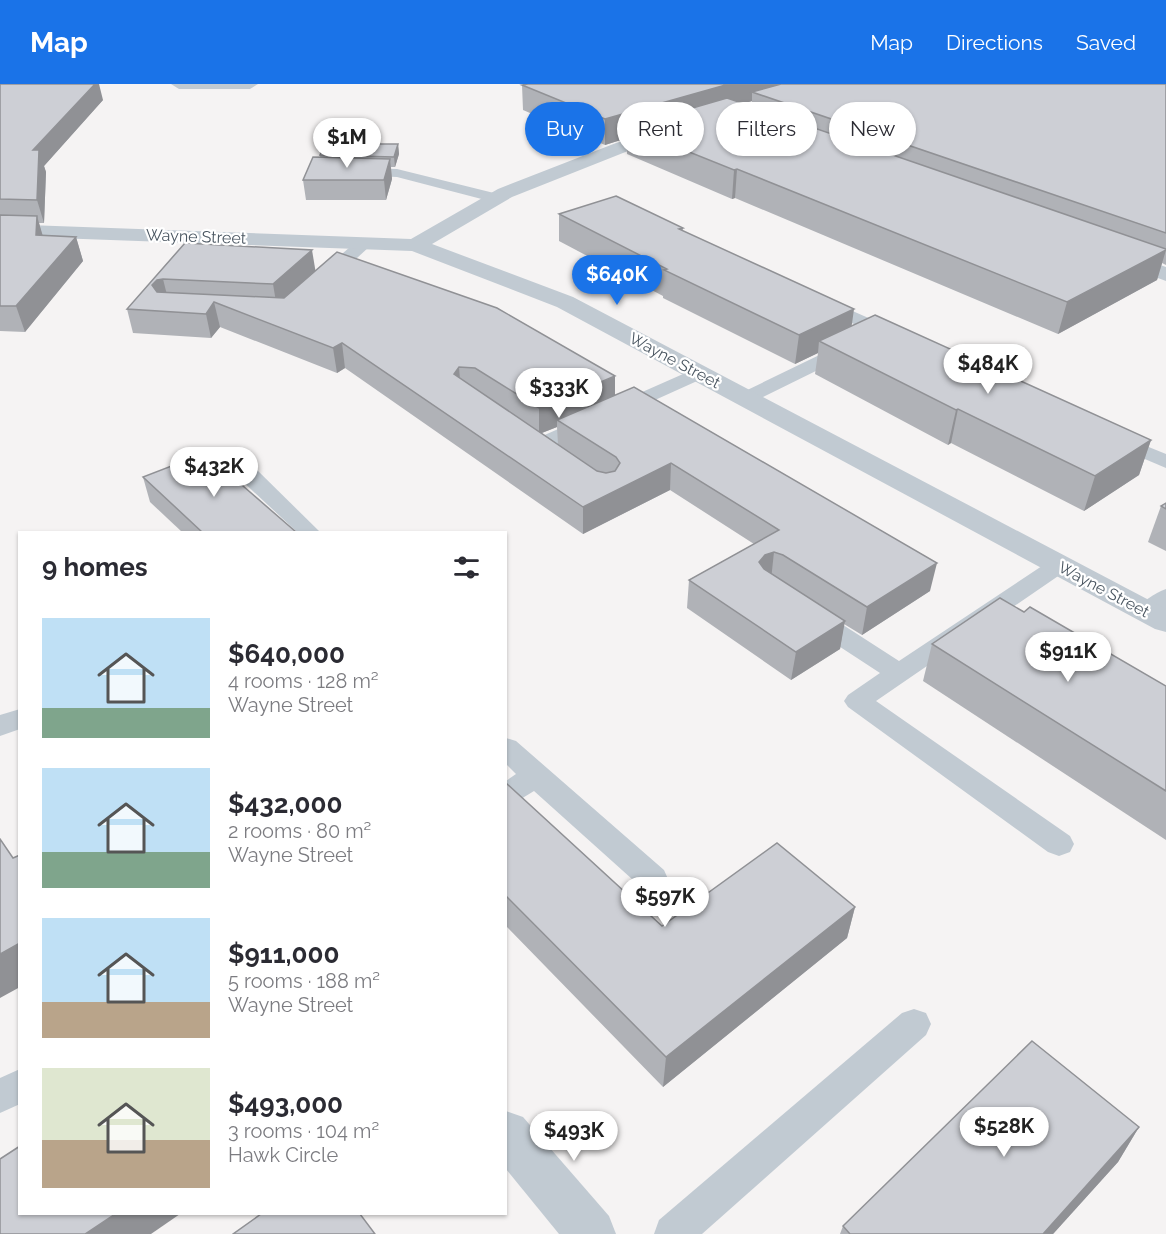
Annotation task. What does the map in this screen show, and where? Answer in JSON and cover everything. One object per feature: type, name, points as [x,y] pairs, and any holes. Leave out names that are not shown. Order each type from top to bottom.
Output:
[{"type":"street","points":[[179,84],[250,84]]},
{"type":"street","points":[[415,246],[496,198],[617,149]]},
{"type":"street","name":"Wayne Street","points":[[0,230],[99,232],[415,246],[565,302],[1156,617]]},
{"type":"street","points":[[1100,251],[1166,274]]},
{"type":"street","points":[[507,1134],[591,1234]]},
{"type":"lane","points":[[341,171],[397,172],[496,198]]},
{"type":"lane","points":[[315,287],[364,243]]},
{"type":"lane","points":[[807,296],[904,340]]},
{"type":"lane","points":[[746,398],[883,331]]},
{"type":"lane","points":[[538,445],[699,373]]},
{"type":"lane","points":[[518,432],[577,471]]},
{"type":"lane","points":[[1101,433],[1166,462]]},
{"type":"lane","points":[[248,474],[308,531]]},
{"type":"lane","points":[[1059,565],[856,701],[1059,844]]},
{"type":"lane","points":[[1156,617],[1166,597]]},
{"type":"lane","points":[[790,602],[899,673]]},
{"type":"lane","points":[[0,726],[18,719]]},
{"type":"lane","points":[[507,749],[653,879]]},
{"type":"lane","points":[[507,793],[536,776]]},
{"type":"lane","points":[[673,1234],[914,1024]]},
{"type":"lane","points":[[0,1097],[18,1086]]},
{"type":"building","points":[[0,84],[95,84],[33,150],[39,150],[37,200],[0,199]]},
{"type":"building","points":[[729,84],[665,102],[617,102],[617,116],[605,119],[605,102],[564,102],[522,85]]},
{"type":"building","points":[[781,84],[1166,84],[1166,233],[916,148],[916,102],[829,102],[829,118],[817,114],[817,102],[781,102],[752,92]]},
{"type":"building","points":[[727,98],[739,102],[716,102],[716,156],[817,156],[817,129],[829,133],[829,156],[896,156],[1166,250],[1067,302],[737,169],[734,170],[699,156],[704,156],[704,105]]},
{"type":"building","points":[[325,144],[398,144],[394,157],[320,155]]},
{"type":"building","points":[[313,157],[390,159],[384,180],[303,180]]},
{"type":"building","points":[[616,196],[683,228],[679,229],[854,309],[799,335],[664,270],[667,269],[559,214]]},
{"type":"building","points":[[0,215],[37,216],[36,235],[76,237],[16,306],[0,306]]},
{"type":"building","points":[[185,243],[312,250],[273,284],[163,279],[157,280],[152,285],[157,292],[284,298],[337,252],[497,308],[615,376],[539,408],[475,368],[459,367],[454,374],[597,471],[606,473],[615,471],[620,463],[616,457],[557,420],[634,387],[937,563],[867,607],[783,555],[774,552],[765,555],[759,562],[764,569],[845,621],[796,652],[689,580],[779,530],[671,463],[583,507],[342,343],[333,348],[214,302],[206,314],[127,309]]},
{"type":"building","points":[[875,315],[1151,440],[1095,476],[819,341]]},
{"type":"building","points":[[205,453],[295,531],[201,531],[143,477]]},
{"type":"building","points":[[1000,598],[1024,612],[1030,607],[1166,686],[1166,791],[932,644]]},
{"type":"building","points":[[507,784],[662,926],[777,843],[855,907],[666,1057],[507,897]]},
{"type":"building","points":[[0,839],[13,858],[18,856],[18,944],[0,954]]},
{"type":"building","points":[[1032,1041],[1139,1127],[1043,1234],[850,1234],[843,1226]]},
{"type":"building","points":[[18,1147],[18,1215],[114,1215],[85,1234],[0,1234],[0,1159]]},
{"type":"building","points":[[260,1215],[361,1215],[375,1234],[233,1234]]}]
